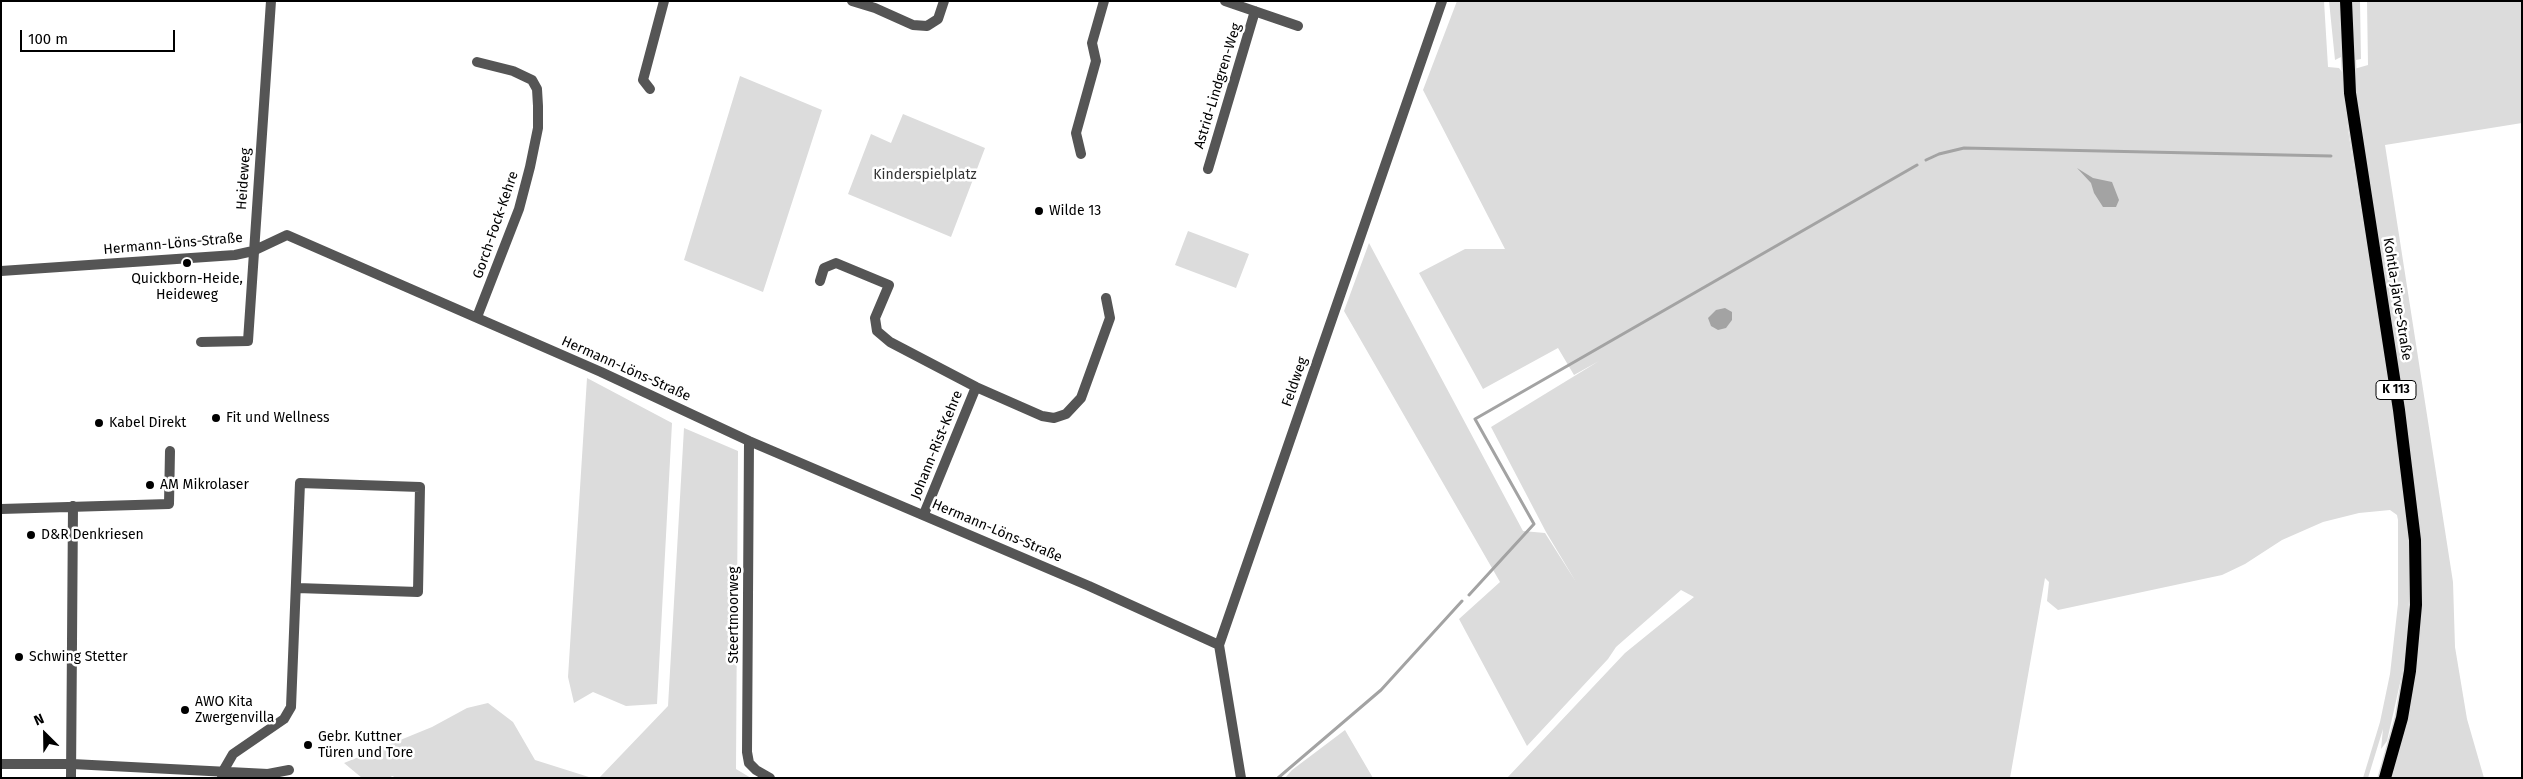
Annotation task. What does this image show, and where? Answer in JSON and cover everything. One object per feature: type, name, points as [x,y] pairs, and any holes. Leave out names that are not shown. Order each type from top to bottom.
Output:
[{"type":"main road","name":"Kohtla-Järve-Straße","points":[[2346,1],[2347,63],[2353,113],[2399,410],[2415,540],[2416,606],[2409,678],[2398,734],[2385,778]]},
{"type":"street","name":"Heideweg","points":[[201,342],[248,341],[271,1]]},
{"type":"street","points":[[650,89],[643,80],[664,1]]},
{"type":"street","points":[[852,1],[875,8],[913,25],[927,26],[938,19],[944,1]]},
{"type":"street","points":[[1081,154],[1076,133],[1096,60],[1092,43],[1104,1]]},
{"type":"street","name":"Astrid-Lindgren-Weg","points":[[1225,1],[1298,26]]},
{"type":"street","name":"Feldweg","points":[[1241,778],[1218,645],[1442,1]]},
{"type":"street","name":"Astrid-Lindgren-Weg","points":[[1208,169],[1255,11]]},
{"type":"street","name":"Gorch-Fock-Kehre","points":[[477,62],[513,71],[532,80],[537,89],[538,106],[538,128],[519,209],[477,317]]},
{"type":"street","name":"Hermann-Löns-Straße","points":[[1,271],[236,255],[253,251],[287,235],[477,317],[749,440],[924,514],[1218,645]]},
{"type":"street","name":"Johann-Rist-Kehre","points":[[820,280],[824,268],[836,262],[889,285],[875,318],[877,331],[904,351],[976,387],[1042,416],[1054,418],[1066,414],[1081,398],[1110,318],[1106,298]]},
{"type":"street","name":"Johann-Rist-Kehre","points":[[924,514],[976,387]]},
{"type":"street","name":"Steertmoorweg","points":[[749,440],[747,752],[749,763],[756,770],[770,778]]},
{"type":"street","points":[[1,509],[170,504],[170,451]]},
{"type":"street","points":[[222,775],[233,754],[284,719],[290,707],[297,588],[300,483],[420,487],[418,592],[297,588]]},
{"type":"street","points":[[72,778],[73,506]]},
{"type":"street","points":[[1,764],[72,764],[222,775],[268,774],[289,770]]},
{"type":"green space","points":[[1457,1],[2324,1],[2328,67],[2339,68],[2342,72],[2348,130],[2395,424],[2408,525],[2410,589],[2403,670],[2387,741],[2381,749],[2383,729],[2368,778],[2363,778],[2380,722],[2390,674],[2398,604],[2398,520],[2397,515],[2390,510],[2359,513],[2323,522],[2282,540],[2245,564],[2222,575],[2058,610],[2047,601],[2049,582],[2045,578],[2010,778],[1507,778],[1625,653],[1694,597],[1681,590],[1616,647],[1608,659],[1527,746],[1459,619],[1500,582],[1344,311],[1369,243],[1523,531],[1545,533],[1576,582],[1546,532],[1491,427],[1599,361],[1574,375],[1558,348],[1483,389],[1419,273],[1465,249],[1505,249],[1423,90]]},
{"type":"green space","points":[[2329,1],[2339,1],[2341,57],[2335,60]]},
{"type":"green space","points":[[2352,1],[2360,1],[2361,59],[2356,60],[2353,56]]},
{"type":"green space","points":[[2367,1],[2522,1],[2522,123],[2385,145],[2453,582],[2455,647],[2467,719],[2484,778],[2390,778],[2413,685],[2420,635],[2421,533],[2407,422],[2357,102],[2354,69],[2368,65]]},
{"type":"green space","points":[[740,76],[822,110],[763,292],[684,260]]},
{"type":"green space","name":"Kinderspielplatz","points":[[903,114],[985,148],[951,237],[848,194],[871,134],[891,143]]},
{"type":"green space","points":[[1188,231],[1249,254],[1236,288],[1175,265]]},
{"type":"green space","points":[[587,378],[672,423],[657,704],[626,706],[593,692],[574,703],[568,677]]},
{"type":"green space","points":[[684,428],[738,451],[736,769],[751,778],[599,778],[668,706]]},
{"type":"green space","points":[[488,703],[513,722],[535,760],[592,778],[397,778],[392,776],[390,778],[362,778],[344,763],[432,727],[467,708]]},
{"type":"green space","points":[[1345,730],[1373,778],[1285,778],[1292,770]]},
{"type":"shaded area","points":[[2077,168],[2093,178],[2112,182],[2119,200],[2116,207],[2103,207],[2094,193],[2091,183]]},
{"type":"shaded area","points":[[1725,308],[1732,312],[1732,320],[1726,328],[1718,330],[1711,326],[1708,318],[1716,310]]},
{"type":"waterway","points":[[1926,160],[1939,154],[1964,148],[2331,156]]},
{"type":"waterway","points":[[1469,595],[1534,524],[1475,419],[1917,165]]},
{"type":"waterway","points":[[1278,778],[1381,690],[1462,601]]},
{"type":"place","name":"Wilde 13","points":[[1039,211]]},
{"type":"place","name":"Quickborn-Heide, Heideweg","points":[[187,263]]},
{"type":"place","name":"Fit und Wellness","points":[[216,418]]},
{"type":"place","name":"Kabel Direkt","points":[[99,423]]},
{"type":"place","name":"AM Mikrolaser","points":[[150,485]]},
{"type":"place","name":"D&R Denkriesen","points":[[31,535]]},
{"type":"place","name":"Schwing Stetter","points":[[19,657]]},
{"type":"place","name":"AWO Kita Zwergenvilla","points":[[185,710]]},
{"type":"place","name":"Gebr. Kuttner Türen und Tore","points":[[308,745]]}]
